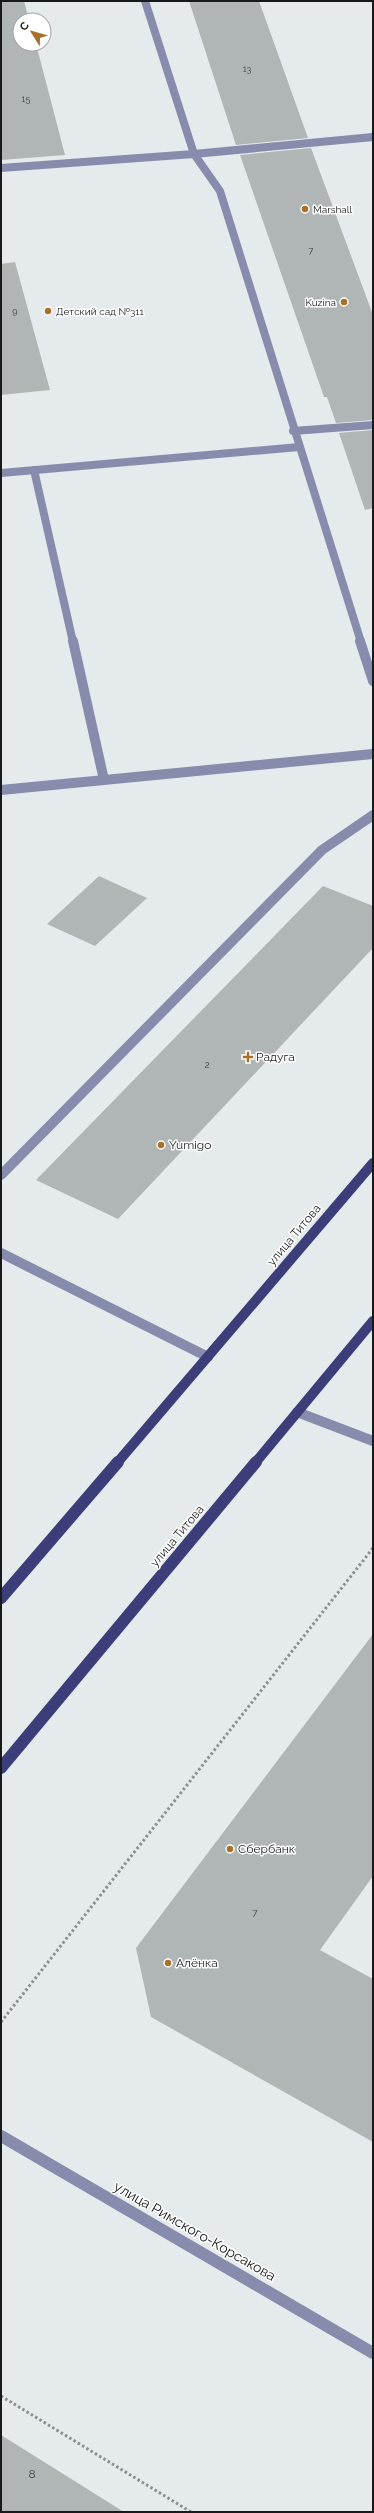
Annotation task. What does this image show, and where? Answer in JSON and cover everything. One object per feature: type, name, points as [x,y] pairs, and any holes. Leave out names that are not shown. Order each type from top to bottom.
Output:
[{"type":"main road","name":"улица Титова","points":[[1,1598],[373,1163]]},
{"type":"main road","name":"улица Титова","points":[[1,1768],[373,1321]]},
{"type":"street","points":[[145,1],[194,154],[220,191],[293,431],[373,681]]},
{"type":"street","points":[[1,168],[194,154],[373,137]]},
{"type":"street","points":[[293,431],[373,425]]},
{"type":"street","points":[[1,473],[299,447]]},
{"type":"street","points":[[34,470],[104,780]]},
{"type":"street","points":[[1,790],[373,754]]},
{"type":"street","points":[[1,1175],[322,850],[373,815]]},
{"type":"street","points":[[1,1253],[208,1357]]},
{"type":"street","points":[[297,1412],[373,1441]]},
{"type":"street","name":"улица Римского-Корсакова","points":[[1,2136],[373,2352]]},
{"type":"path","points":[[1,2022],[373,1548]]},
{"type":"path","points":[[1,2396],[191,2512]]},
{"type":"building","points":[[1,1],[24,1],[27,12],[12,12],[12,52],[38,52],[65,155],[1,160]]},
{"type":"building","points":[[189,1],[259,1],[308,138],[236,145]]},
{"type":"building","points":[[311,148],[373,315],[373,420],[336,423],[327,397],[324,397],[240,155]]},
{"type":"building","points":[[15,262],[50,390],[1,395],[1,264]]},
{"type":"building","points":[[373,430],[373,508],[365,510],[339,433]]},
{"type":"building","points":[[99,876],[147,898],[95,946],[47,924]]},
{"type":"building","points":[[323,886],[373,906],[373,948],[118,1219],[36,1180]]},
{"type":"building","points":[[373,1634],[373,1876],[320,1950],[373,1979],[373,2142],[151,2017],[136,1948]]},
{"type":"building","points":[[1,2435],[124,2512],[1,2512]]},
{"type":"place","name":"Marshall","points":[[305,209]]},
{"type":"place","name":"Kuzina","points":[[344,302]]},
{"type":"place","name":"Детский сад №311","points":[[48,311]]},
{"type":"place","name":"Радуга","points":[[248,1057]]},
{"type":"place","name":"Yumigo","points":[[161,1145]]},
{"type":"place","name":"Сбербанк","points":[[230,1849]]},
{"type":"place","name":"Алёнка","points":[[168,1963]]}]
